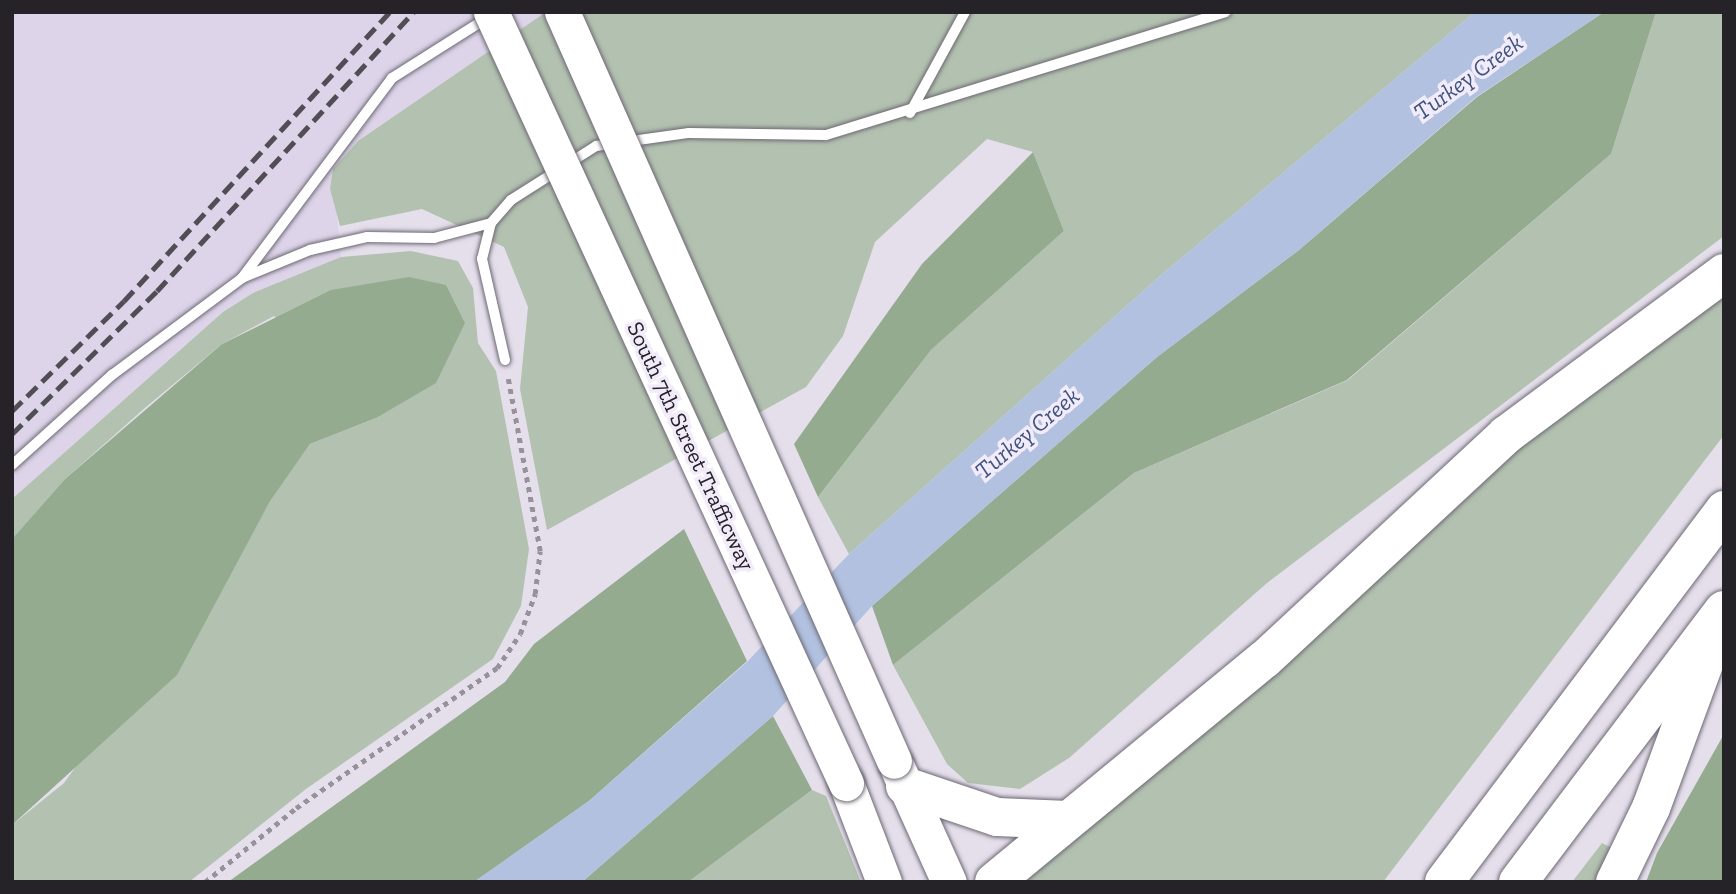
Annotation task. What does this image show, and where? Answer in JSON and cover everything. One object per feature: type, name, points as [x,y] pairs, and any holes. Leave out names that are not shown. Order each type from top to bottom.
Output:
[{"type":"highway","points":[[994,882],[1265,659],[1506,435],[1724,273]]},
{"type":"highway","points":[[1444,882],[1724,510]]},
{"type":"highway","points":[[1518,882],[1723,610]]},
{"type":"highway","points":[[1615,882],[1651,808],[1723,610]]},
{"type":"highway","points":[[900,773],[997,817],[1068,820]]},
{"type":"main road","name":"South 7th Street Trafficway","points":[[493,12],[846,783],[884,882]]},
{"type":"main road","points":[[562,12],[949,882]]},
{"type":"lane","points":[[242,278],[392,78],[493,12]]},
{"type":"lane","points":[[910,113],[965,12]]},
{"type":"lane","points":[[505,360],[482,259],[491,223],[511,200],[596,146],[689,133],[826,135],[910,113],[1195,17],[1225,12]]},
{"type":"lane","points":[[12,465],[112,375],[242,278],[310,250],[367,237],[434,238],[491,223]]},
{"type":"path","points":[[205,882],[296,808],[497,668],[520,634],[535,594],[540,551],[505,360]]},
{"type":"shaded area","points":[[12,12],[546,12],[358,141],[333,169],[341,257],[223,312],[12,499]]},
{"type":"green space","points":[[546,12],[1475,12],[1160,276],[849,554],[818,497],[931,350],[1064,231],[1033,152],[987,139],[875,242],[843,336],[806,387],[547,530],[520,389],[528,307],[504,247],[422,209],[340,226],[330,189],[333,169],[358,141]]},
{"type":"green space","points":[[1604,12],[1656,12],[1611,154],[1347,380],[1134,473],[893,665],[872,606],[1157,357],[1299,250],[1477,97]]},
{"type":"green space","points":[[1656,12],[1724,12],[1724,236],[1267,583],[1069,758],[1020,789],[968,783],[947,764],[893,665],[1134,473],[1348,380],[1611,154]]},
{"type":"green space","points":[[1033,152],[1064,231],[931,350],[818,497],[794,444],[922,264]]},
{"type":"green space","points":[[411,251],[458,261],[473,288],[478,343],[496,371],[529,549],[521,606],[493,659],[306,789],[189,882],[12,882],[12,825],[64,783],[310,444],[376,418],[274,316],[222,344],[146,407],[65,479],[12,539],[12,499],[223,312],[253,293],[341,257]]},
{"type":"green space","points":[[409,277],[446,285],[465,323],[436,383],[376,418],[310,444],[270,501],[177,675],[12,825],[12,539],[65,479],[222,344],[331,290]]},
{"type":"green space","points":[[1724,290],[1724,435],[1383,882],[1016,882],[1462,493]]},
{"type":"green space","points":[[684,529],[747,661],[589,801],[474,882],[228,882],[505,682],[534,644]]},
{"type":"green space","points":[[773,716],[812,790],[688,882],[582,882]]},
{"type":"green space","points":[[1724,734],[1724,882],[1646,882],[1657,853]]},
{"type":"green space","points":[[812,790],[826,796],[861,882],[688,882]]},
{"type":"green space","points":[[1602,843],[1614,849],[1596,882],[1572,882]]},
{"type":"water","name":"Turkey Creek","points":[[1475,12],[1604,12],[1476,97],[1299,250],[1157,357],[872,606],[773,716],[582,882],[474,882],[589,801],[747,662],[849,554],[1160,276]]},
{"type":"railway","points":[[12,411],[124,301],[390,12]]},
{"type":"railway","points":[[12,434],[157,291],[414,12]]}]
